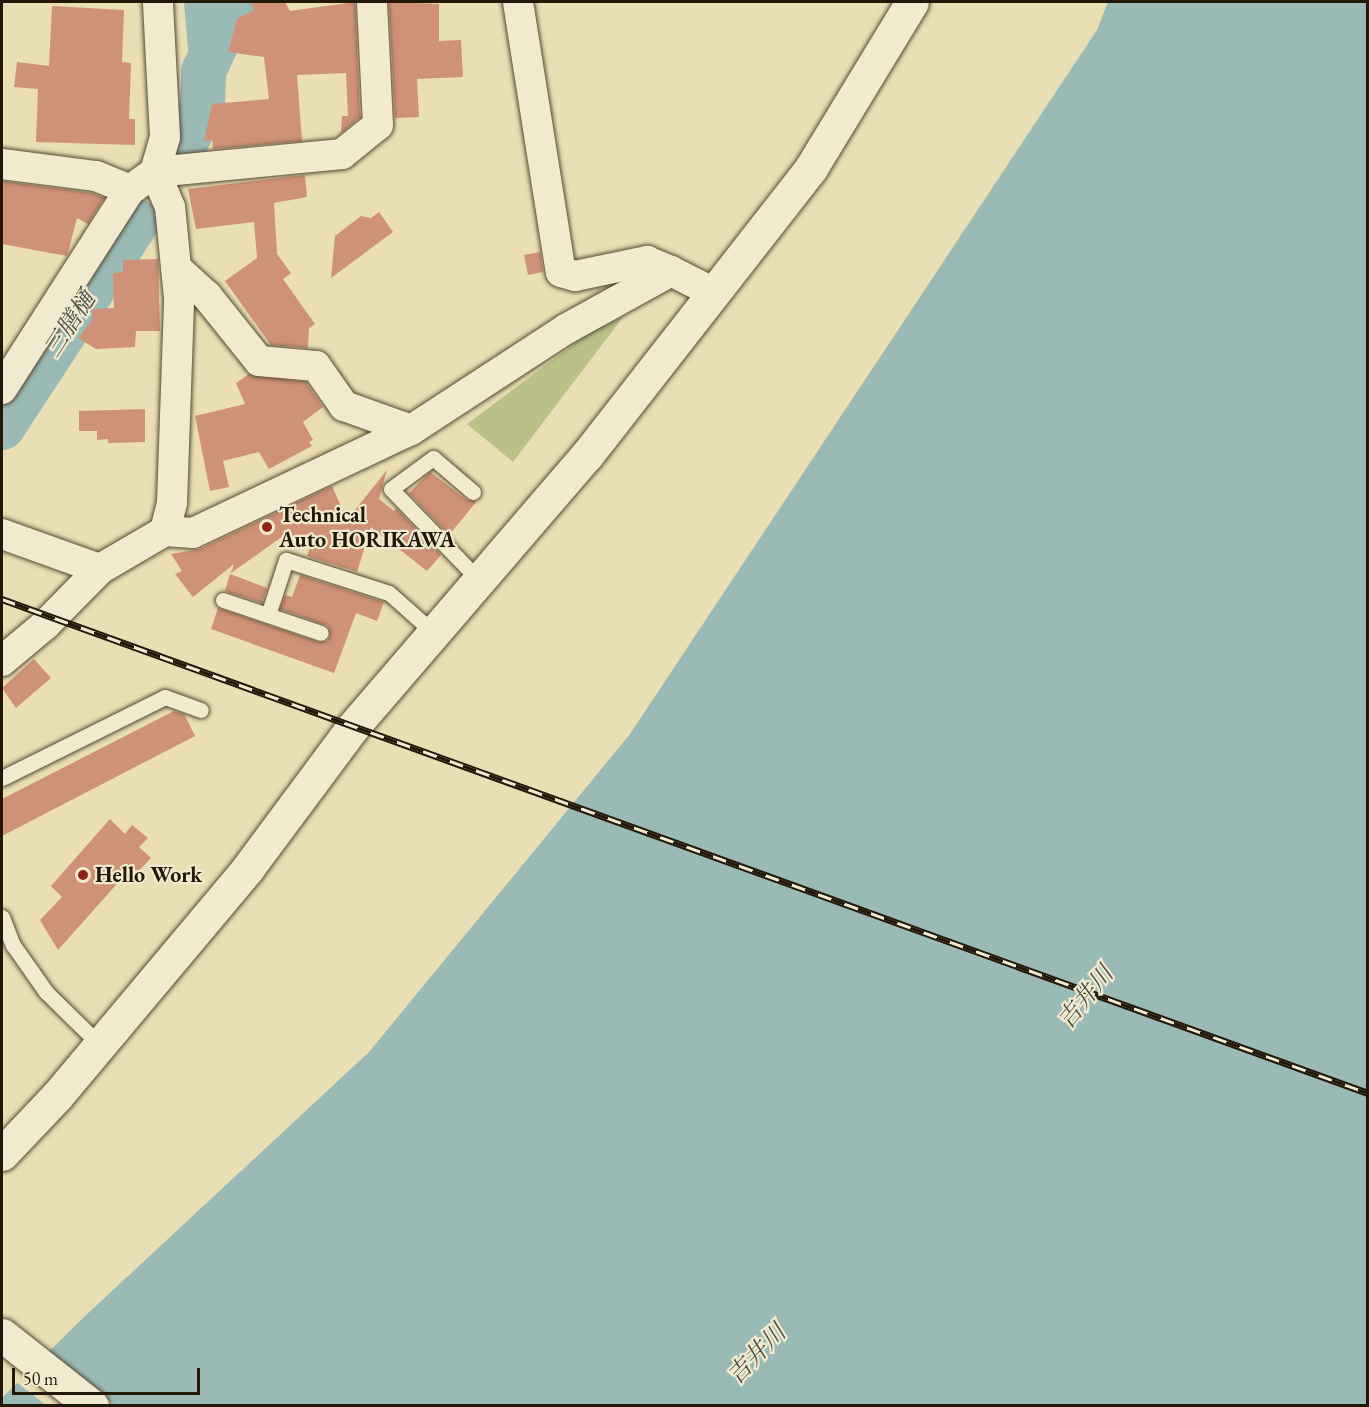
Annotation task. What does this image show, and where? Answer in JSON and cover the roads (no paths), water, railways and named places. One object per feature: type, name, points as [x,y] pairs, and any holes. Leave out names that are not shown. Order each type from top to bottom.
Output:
[{"type":"street","points":[[158,2],[165,137],[155,172],[170,207],[179,298],[175,465],[172,503],[165,531]]},
{"type":"street","points":[[2,389],[130,190],[155,172],[342,154],[378,125],[372,2]]},
{"type":"street","points":[[518,2],[561,273],[574,276],[647,261],[712,292]]},
{"type":"street","points":[[2,1154],[100,1045],[248,868],[352,728],[587,455],[811,168],[912,2]]},
{"type":"street","points":[[2,164],[96,176],[130,190]]},
{"type":"street","points":[[176,268],[207,296],[260,362],[316,366],[344,406],[411,430]]},
{"type":"street","points":[[2,662],[45,625],[100,569],[165,531],[193,533],[411,430],[566,329],[672,271]]},
{"type":"street","points":[[2,534],[100,569]]},
{"type":"street","points":[[2,1335],[92,1406]]},
{"type":"lane","points":[[473,492],[433,458],[391,489],[479,580]]},
{"type":"lane","points":[[268,615],[286,560],[389,593],[434,633]]},
{"type":"lane","points":[[223,600],[321,633]]},
{"type":"lane","points":[[2,778],[165,697],[201,710]]},
{"type":"lane","points":[[2,917],[13,945],[46,992],[100,1045]]},
{"type":"water","name":"吉井川","points":[[1108,2],[1367,2],[1367,1405],[2,1406],[2,1398],[84,1317],[369,1052],[630,734],[1097,30]]},
{"type":"waterway","points":[[197,2],[203,71]]},
{"type":"waterway","name":"三膳樋","points":[[179,157],[202,105],[203,71],[235,2]]},
{"type":"waterway","name":"三膳樋","points":[[2,427],[137,221]]},
{"type":"railway","points":[[2,599],[1368,1093]]},
{"type":"place","name":"Technical Auto HORIKAWA","points":[[267,527]]},
{"type":"place","name":"Hello Work","points":[[83,875]]}]
